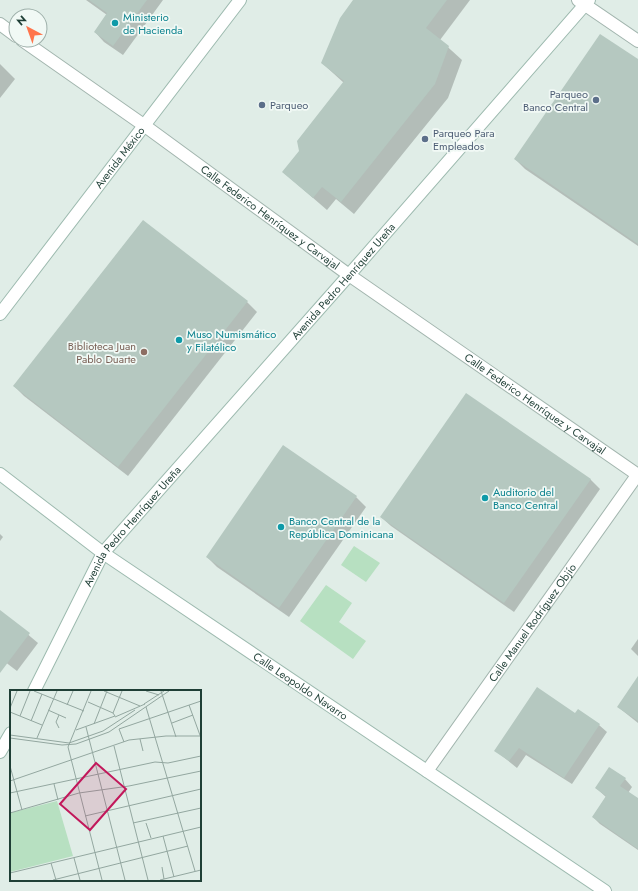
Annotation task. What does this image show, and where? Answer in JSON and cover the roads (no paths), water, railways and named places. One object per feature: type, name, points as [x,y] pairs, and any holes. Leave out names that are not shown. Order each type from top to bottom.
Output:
[{"type":"street","name":"Avenida México","points":[[0,314],[240,0]]},
{"type":"street","points":[[584,2],[638,41]]},
{"type":"street","name":"Avenida Pedro Henríquez Ureña","points":[[34,690],[103,553],[349,275],[584,2]]},
{"type":"street","name":"Calle Federico Henríquez y Carvajal","points":[[33,48],[145,126],[349,275],[638,474]]},
{"type":"street","name":"Calle Leopoldo Navarro","points":[[0,474],[103,553],[605,891]]},
{"type":"street","name":"Calle Manuel Rodríguez Objío","points":[[427,772],[638,474]]},
{"type":"street","points":[[0,752],[10,735]]},
{"type":"place","name":"Ministerio de Hacienda","points":[[115,23]]},
{"type":"place","name":"Parqueo Banco Central","points":[[596,100]]},
{"type":"place","name":"Parqueo","points":[[262,105]]},
{"type":"place","name":"Parqueo Para Empleados","points":[[425,139]]},
{"type":"place","name":"Muso Numismático y Filatélico","points":[[179,340]]},
{"type":"place","name":"Biblioteca Juan Pablo Duarte","points":[[144,352]]},
{"type":"place","name":"Auditorio del Banco Central","points":[[485,498]]},
{"type":"place","name":"Banco Central de la República Dominicana","points":[[281,527]]}]
